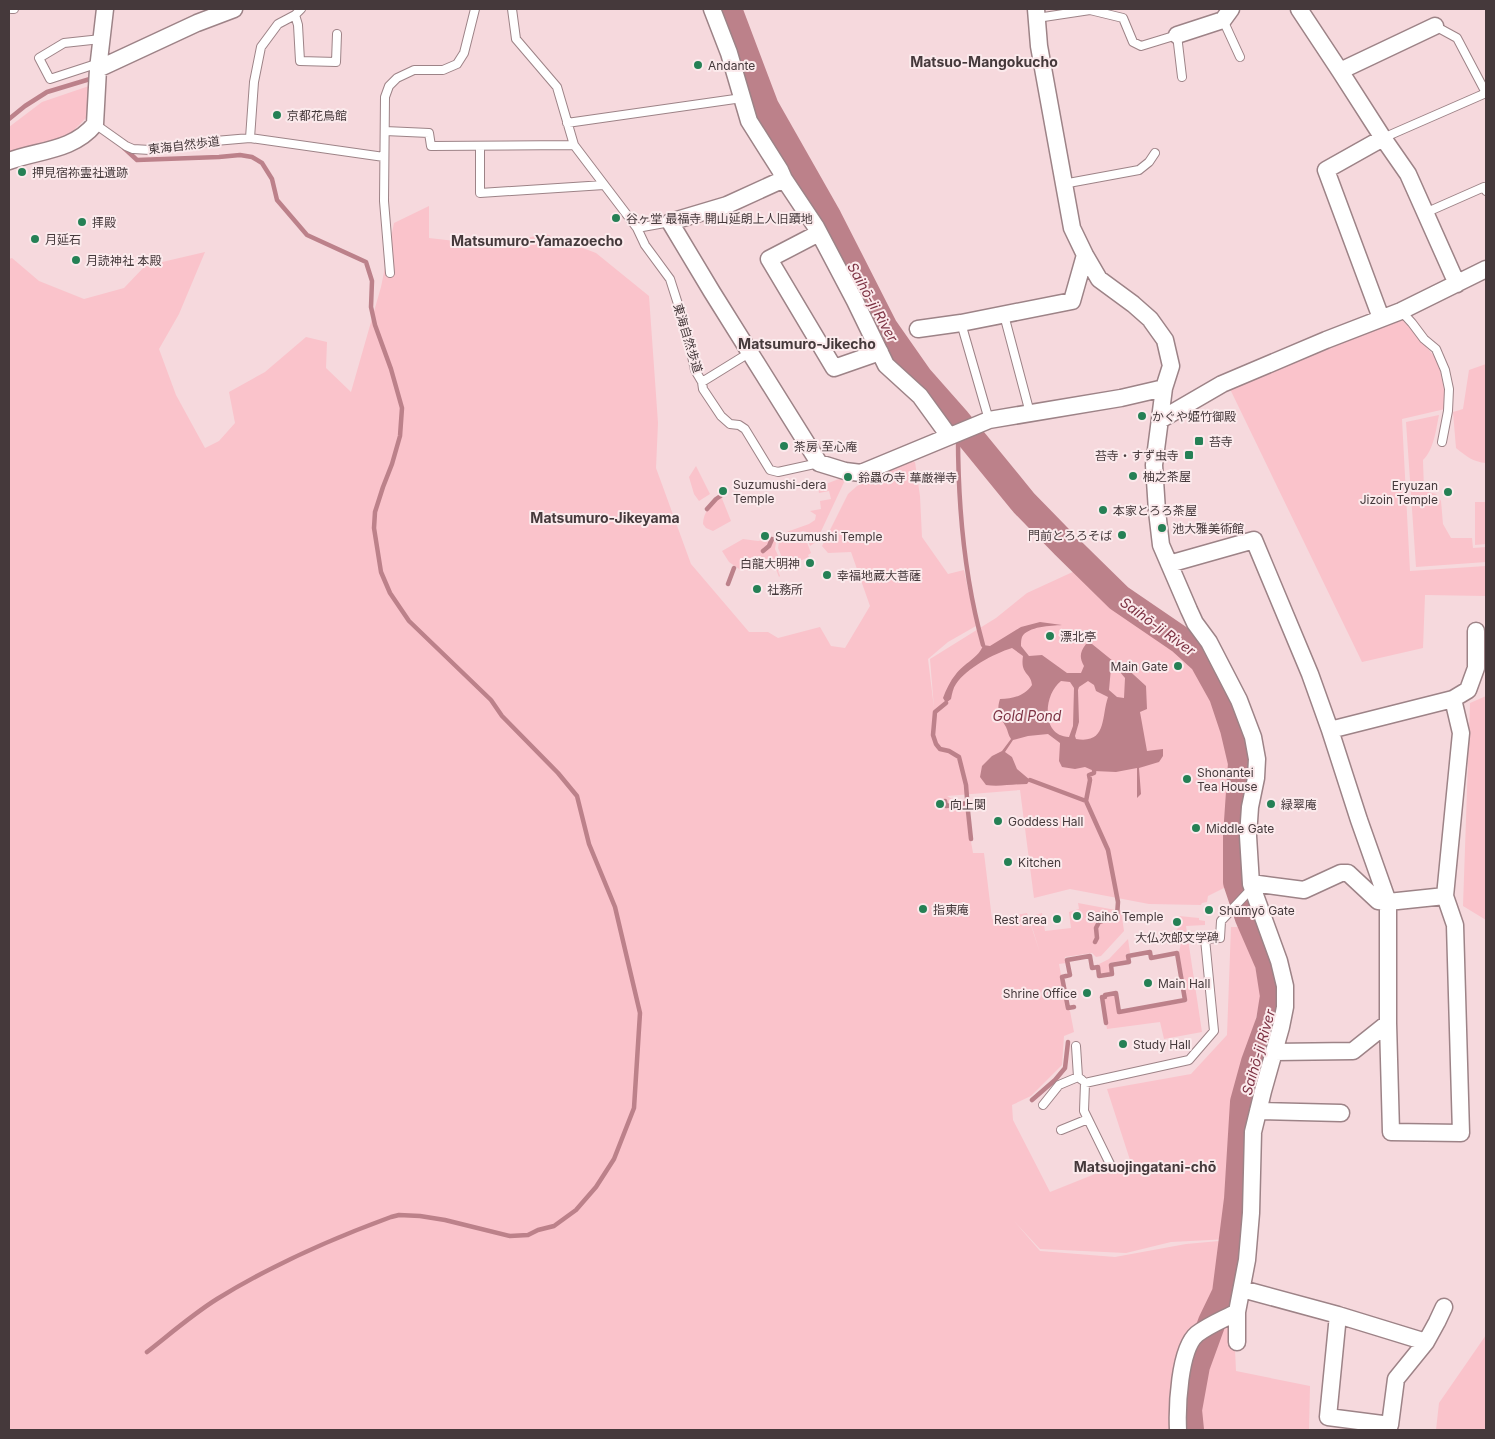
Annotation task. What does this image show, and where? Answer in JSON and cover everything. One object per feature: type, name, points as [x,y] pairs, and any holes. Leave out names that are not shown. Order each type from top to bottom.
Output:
[{"type":"street","points":[[9,161],[71,144],[95,124],[98,66],[105,9]]},
{"type":"street","points":[[98,66],[234,9]]},
{"type":"street","points":[[712,9],[729,52],[750,121],[819,233],[886,365],[920,396],[949,436]]},
{"type":"street","points":[[1298,9],[1408,174],[1457,284]]},
{"type":"street","points":[[1036,13],[1039,46],[1072,228],[1099,279],[1150,319],[1165,340],[1170,366],[1164,388],[1154,465],[1161,545],[1195,622],[1209,642],[1239,700],[1253,736],[1257,759],[1248,836],[1252,885],[1279,961],[1285,986],[1285,1007],[1282,1027],[1258,1111],[1254,1132],[1251,1213],[1247,1260],[1237,1312],[1237,1342]]},
{"type":"street","points":[[1177,35],[1228,14]]},
{"type":"street","points":[[1340,71],[1435,26]]},
{"type":"street","points":[[1381,318],[1326,170],[1383,138]]},
{"type":"street","points":[[784,179],[727,205],[670,222],[819,463],[846,471],[861,473],[989,420],[1121,398],[1164,388]]},
{"type":"street","points":[[819,233],[769,259],[834,368],[880,352]]},
{"type":"street","points":[[918,329],[961,323],[1072,301],[1085,255]]},
{"type":"street","points":[[1160,420],[1222,384],[1401,311],[1486,269]]},
{"type":"street","points":[[1169,564],[1254,540],[1310,674],[1330,730],[1358,820],[1388,902],[1388,1023],[1391,1132],[1461,1133],[1454,926],[1445,896],[1461,732],[1453,699]]},
{"type":"street","points":[[1330,730],[1453,699],[1468,690],[1476,668],[1476,631]]},
{"type":"street","points":[[1252,885],[1304,890],[1341,874],[1348,873],[1378,901],[1388,902],[1445,896]]},
{"type":"street","points":[[1274,1052],[1353,1051],[1388,1023]]},
{"type":"street","points":[[1258,1111],[1341,1113]]},
{"type":"street","points":[[1242,1289],[1338,1315],[1426,1342]]},
{"type":"street","points":[[1338,1315],[1328,1417],[1390,1424],[1396,1379],[1426,1342],[1444,1307]]},
{"type":"street","points":[[1178,1430],[1178,1398],[1182,1371],[1190,1342],[1196,1335],[1237,1312]]},
{"type":"lane","points":[[250,138],[254,82],[261,47],[278,24],[302,9]]},
{"type":"lane","points":[[390,273],[384,201],[385,97],[389,86],[397,78],[414,70],[443,70],[456,64],[464,53],[475,9]]},
{"type":"lane","name":"東海自然歩道","points":[[512,9],[516,39],[557,87],[574,145],[637,228],[645,245],[670,278],[703,390],[721,416],[730,424],[745,429],[770,470],[778,472],[819,463]]},
{"type":"lane","points":[[1036,13],[1090,10],[1123,18],[1133,42],[1141,46],[1177,35],[1182,77]]},
{"type":"lane","points":[[1228,14],[1240,57]]},
{"type":"lane","points":[[295,15],[298,25],[300,61],[336,62],[337,34]]},
{"type":"lane","points":[[1383,138],[1486,93],[1457,38],[1435,26]]},
{"type":"lane","points":[[98,66],[50,80],[39,58],[64,43],[101,39]]},
{"type":"lane","points":[[567,123],[742,98]]},
{"type":"lane","name":"東海自然歩道","points":[[95,124],[126,146],[150,150],[215,140],[250,138],[384,157]]},
{"type":"lane","points":[[385,131],[429,133],[431,146],[574,145]]},
{"type":"lane","points":[[480,146],[480,193],[604,185]]},
{"type":"lane","points":[[1063,184],[1139,170],[1149,162],[1155,153]]},
{"type":"lane","points":[[1425,213],[1484,187],[1486,191]]},
{"type":"lane","points":[[637,228],[670,222]]},
{"type":"lane","points":[[1401,311],[1424,339],[1436,349],[1445,370],[1449,389],[1448,411],[1442,442]]},
{"type":"lane","points":[[1004,315],[1030,413]]},
{"type":"lane","points":[[961,323],[989,420]]},
{"type":"lane","points":[[702,382],[750,353]]},
{"type":"lane","points":[[1085,1083],[1189,1060],[1214,1031],[1205,939],[1220,938],[1221,921],[1252,885]]},
{"type":"lane","points":[[1076,1046],[1078,1077],[1085,1083]]},
{"type":"lane","points":[[1043,1105],[1059,1086],[1078,1077]]},
{"type":"lane","points":[[1085,1083],[1084,1111],[1110,1164]]},
{"type":"lane","points":[[1061,1130],[1088,1120]]},
{"type":"shaded area","points":[[89,86],[91,93],[88,116],[70,134],[9,154],[9,127],[42,102]]},
{"type":"shaded area","points":[[429,206],[429,238],[490,245],[546,234],[596,253],[649,296],[658,423],[656,468],[691,564],[749,632],[768,632],[778,638],[820,627],[831,646],[845,648],[870,606],[851,552],[828,553],[822,546],[848,494],[857,486],[908,460],[915,462],[920,496],[922,537],[948,574],[964,570],[976,626],[948,642],[928,659],[934,708],[930,659],[996,618],[1027,593],[1077,570],[1120,608],[1174,645],[1196,663],[1231,754],[1228,886],[1208,896],[1207,902],[1201,905],[1149,904],[1070,889],[1034,898],[1020,790],[947,796],[965,807],[973,853],[984,853],[992,919],[1027,913],[1040,953],[1029,917],[1042,913],[1045,931],[1071,928],[1069,912],[1079,909],[1078,903],[1121,911],[1124,931],[1101,956],[1096,957],[1092,953],[1065,957],[1066,963],[1059,964],[1067,1008],[1070,1011],[1074,1032],[1064,1036],[1062,1065],[1031,1096],[1012,1105],[1013,1120],[1050,1192],[1130,1160],[1107,1089],[1191,1074],[1227,1035],[1231,927],[1242,927],[1254,960],[1261,996],[1237,1101],[1229,1239],[1171,1242],[1126,1253],[1040,1249],[1014,1221],[1040,1251],[1115,1257],[1186,1244],[1230,1240],[1236,1371],[1310,1386],[1309,1430],[9,1430],[9,259],[12,258],[39,281],[84,299],[124,288],[145,266],[205,252],[179,314],[159,349],[176,395],[205,448],[219,441],[235,423],[229,392],[265,372],[306,337],[327,342],[326,368],[351,392],[381,287],[394,223]]},
{"type":"shaded area","points":[[1402,319],[1435,357],[1444,389],[1445,409],[1402,419],[1410,571],[1486,566],[1486,596],[1425,595],[1423,648],[1362,662],[1230,389]]},
{"type":"shaded area","points":[[1486,364],[1486,463],[1473,460],[1456,448],[1453,412],[1463,409],[1469,370]]},
{"type":"shaded area","points":[[1439,415],[1430,451],[1423,460],[1424,491],[1436,494],[1441,501],[1443,524],[1451,538],[1472,538],[1473,548],[1486,547],[1486,562],[1416,567],[1406,422]]},
{"type":"shaded area","points":[[696,466],[710,494],[699,501],[694,494],[689,477]]},
{"type":"shaded area","points":[[844,477],[846,478],[816,542],[810,546],[805,532],[810,533],[803,531],[782,538],[781,534],[815,520],[816,515],[810,511],[821,509],[820,501],[831,499],[829,491],[819,493],[818,487]]},
{"type":"shaded area","points":[[721,496],[731,521],[713,531],[706,528],[703,520],[714,501]]},
{"type":"shaded area","points":[[1485,496],[1486,544],[1475,545],[1475,502],[1485,502]]},
{"type":"shaded area","points":[[803,532],[811,553],[808,555],[809,557],[786,567],[778,548],[779,542]]},
{"type":"shaded area","points":[[743,539],[758,541],[768,539],[776,542],[775,549],[784,568],[778,571],[779,577],[772,559],[761,563],[759,561],[752,562],[749,568],[742,571],[729,562],[722,551]]},
{"type":"shaded area","points":[[1486,696],[1486,920],[1463,906],[1470,703]]},
{"type":"shaded area","points":[[1179,916],[1199,918],[1199,920],[1205,921],[1205,925],[1186,926],[1202,1032],[1164,1039],[1160,1022],[1107,1029],[1102,997],[1115,994],[1119,1013],[1187,1002],[1179,952],[1181,943],[1176,939],[1175,934],[1181,924],[1175,923]]},
{"type":"shaded area","points":[[1128,939],[1130,953],[1126,954],[1127,960],[1109,963],[1110,973],[1101,974],[1099,964],[1109,959]]},
{"type":"shaded area","points":[[1486,1335],[1486,1430],[1436,1430],[1439,1403]]},
{"type":"water","name":"Gold Pond","points":[[1040,622],[1062,625],[1040,627],[1025,633],[1021,640],[1021,646],[1029,656],[1042,655],[1067,673],[1081,673],[1084,666],[1081,660],[1081,652],[1086,644],[1092,644],[1113,661],[1122,664],[1146,686],[1147,709],[1140,712],[1147,751],[1163,749],[1163,756],[1159,762],[1139,768],[1141,794],[1137,798],[1137,768],[1116,772],[1094,771],[1085,767],[1075,769],[1062,767],[1059,761],[1060,743],[1048,734],[1013,740],[1005,752],[1012,757],[1017,769],[1030,780],[1027,784],[986,785],[980,777],[982,766],[992,756],[1002,751],[1011,739],[999,714],[1000,699],[1018,696],[1032,685],[1023,667],[1023,656],[1012,648],[989,658],[961,678],[954,687],[951,699],[946,703],[943,698],[948,686],[959,670],[975,657],[983,645],[990,646],[1021,627]],"holes":[[[1115,666],[1125,678],[1124,698],[1117,697],[1109,690],[1111,668]],[[1061,681],[1070,682],[1074,688],[1073,726],[1069,737],[1060,735],[1053,730],[1049,723],[1048,705],[1055,687]],[[1088,681],[1094,685],[1096,691],[1108,697],[1101,728],[1093,738],[1076,739],[1075,736],[1079,722],[1079,687]]]},
{"type":"waterway","name":"Saihō-ji River","points":[[728,9],[765,107],[828,218],[884,328],[919,378],[1024,503],[1065,545],[1119,598],[1182,641],[1203,660],[1223,696],[1234,729],[1242,763],[1237,836],[1237,882],[1249,918],[1269,964],[1274,996],[1270,1021],[1255,1062],[1244,1102],[1238,1199],[1226,1293],[1212,1322],[1196,1366],[1188,1410],[1190,1430]]},
{"type":"waterway","points":[[9,119],[47,92],[90,79]]},
{"type":"waterway","points":[[124,148],[137,160],[240,155],[252,157],[262,163],[272,179],[277,200],[307,235],[366,262],[372,281],[371,307],[375,325],[391,369],[402,408],[400,436],[375,512],[374,528],[381,572],[390,593],[409,621],[491,700],[502,716],[558,773],[577,796],[589,844],[615,907],[640,1013],[634,1108],[614,1159],[596,1187],[576,1210],[554,1226],[528,1235],[510,1236],[445,1220],[420,1216],[399,1215],[391,1217],[346,1234],[259,1275],[199,1311],[147,1352]]},
{"type":"waterway","points":[[958,436],[959,489],[963,541],[971,594],[983,645]]},
{"type":"waterway","points":[[707,509],[725,493]]},
{"type":"waterway","points":[[763,551],[769,546],[772,539]]},
{"type":"waterway","points":[[728,584],[734,568]]},
{"type":"waterway","points":[[946,703],[935,712],[933,735],[940,749],[949,751],[959,757],[966,785],[967,798]]},
{"type":"waterway","points":[[1094,771],[1094,773],[1089,775],[1090,780],[1086,801],[1108,850],[1118,902],[1117,916],[1099,922],[1096,928],[1097,938],[1095,942]]},
{"type":"waterway","points":[[1030,780],[1086,801]]},
{"type":"waterway","points":[[945,801],[946,806],[968,803]]},
{"type":"waterway","points":[[967,802],[971,839]]},
{"type":"waterway","points":[[1074,1007],[1068,1008],[1062,977],[1070,975],[1067,960],[1090,956],[1092,968],[1098,967],[1099,976],[1112,974],[1111,965],[1129,962],[1128,956],[1150,952],[1151,958],[1177,953],[1185,1000],[1119,1012],[1116,993],[1105,995],[1105,997],[1102,997],[1106,1023]]},
{"type":"waterway","points":[[1032,1100],[1055,1080],[1065,1068],[1068,1042]]},
{"type":"place","name":"Andante","points":[[698,65]]},
{"type":"place","name":"京都花鳥館","points":[[277,115]]},
{"type":"place","name":"押見宿祢霊社遺跡","points":[[22,172]]},
{"type":"place","name":"谷ヶ堂 最福寺 開山延朗上人旧蹟地","points":[[616,218]]},
{"type":"place","name":"拝殿","points":[[82,222]]},
{"type":"place","name":"月延石","points":[[35,239]]},
{"type":"place","name":"月読神社 本殿","points":[[76,260]]},
{"type":"place","name":"かぐや姫竹御殿","points":[[1142,416]]},
{"type":"place","name":"苔寺","points":[[1199,441]]},
{"type":"place","name":"茶房 至心庵","points":[[784,446]]},
{"type":"place","name":"苔寺・すず虫寺","points":[[1189,455]]},
{"type":"place","name":"柚之茶屋","points":[[1133,476]]},
{"type":"place","name":"鈴蟲の寺 華厳禅寺","points":[[848,477]]},
{"type":"place","name":"Suzumushi-dera Temple","points":[[723,491]]},
{"type":"place","name":"Eryuzan Jizoin Temple","points":[[1448,492]]},
{"type":"place","name":"本家とろろ茶屋","points":[[1103,510]]},
{"type":"place","name":"池大雅美術館","points":[[1162,528]]},
{"type":"place","name":"門前とろろそば","points":[[1122,535]]},
{"type":"place","name":"Suzumushi Temple","points":[[765,536]]},
{"type":"place","name":"白龍大明神","points":[[810,563]]},
{"type":"place","name":"幸福地蔵大菩薩","points":[[827,575]]},
{"type":"place","name":"社務所","points":[[757,589]]},
{"type":"place","name":"漂北亭","points":[[1050,636]]},
{"type":"place","name":"Main Gate","points":[[1178,666]]},
{"type":"place","name":"Shonantei Tea House","points":[[1187,779]]},
{"type":"place","name":"向上関","points":[[940,804]]},
{"type":"place","name":"緑翠庵","points":[[1271,804]]},
{"type":"place","name":"Goddess Hall","points":[[998,821]]},
{"type":"place","name":"Middle Gate","points":[[1196,828]]},
{"type":"place","name":"Kitchen","points":[[1008,862]]},
{"type":"place","name":"指東庵","points":[[923,909]]},
{"type":"place","name":"Shūmyō Gate","points":[[1209,910]]},
{"type":"place","name":"Saihō Temple","points":[[1077,916]]},
{"type":"place","name":"Rest area","points":[[1057,919]]},
{"type":"place","name":"大仏次郎文学碑","points":[[1177,922]]},
{"type":"place","name":"Main Hall","points":[[1148,983]]},
{"type":"place","name":"Shrine Office","points":[[1087,993]]},
{"type":"place","name":"Study Hall","points":[[1123,1044]]},
{"type":"district","name":"Matsuo-Mangokucho","points":[[984,61]]},
{"type":"district","name":"Matsumuro-Yamazoecho","points":[[537,240]]},
{"type":"district","name":"Matsumuro-Jikecho","points":[[807,343]]},
{"type":"district","name":"Matsumuro-Jikeyama","points":[[605,517]]},
{"type":"district","name":"Matsuojingatani-chō","points":[[1145,1166]]}]
